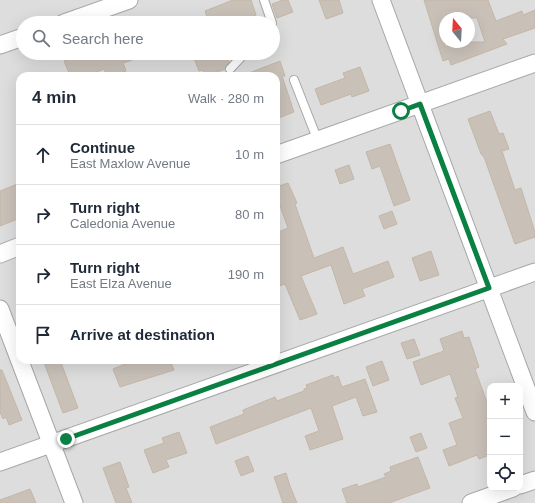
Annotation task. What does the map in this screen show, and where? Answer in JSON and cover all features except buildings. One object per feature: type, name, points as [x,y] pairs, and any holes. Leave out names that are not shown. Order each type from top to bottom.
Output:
[{"type":"street","points":[[84,16],[129,0]]},
{"type":"street","points":[[382,0],[535,412]]},
{"type":"street","points":[[0,45],[16,39]]},
{"type":"street","points":[[280,154],[535,64]]},
{"type":"street","points":[[0,254],[16,248]]},
{"type":"street","points":[[280,363],[535,272]]},
{"type":"street","points":[[0,309],[16,351]]},
{"type":"street","points":[[21,364],[74,503]]},
{"type":"street","points":[[0,462],[276,364]]},
{"type":"street","points":[[523,484],[535,480]]},
{"type":"street","points":[[471,503],[505,491]]},
{"type":"lane","points":[[264,0],[270,16]]},
{"type":"lane","points":[[230,69],[238,60]]},
{"type":"lane","points":[[294,80],[318,141]]},
{"type":"shaded area","points":[[0,0],[535,0],[535,503],[0,503]]},
{"type":"route","points":[[66,439],[489,288],[420,104],[401,111]]}]
